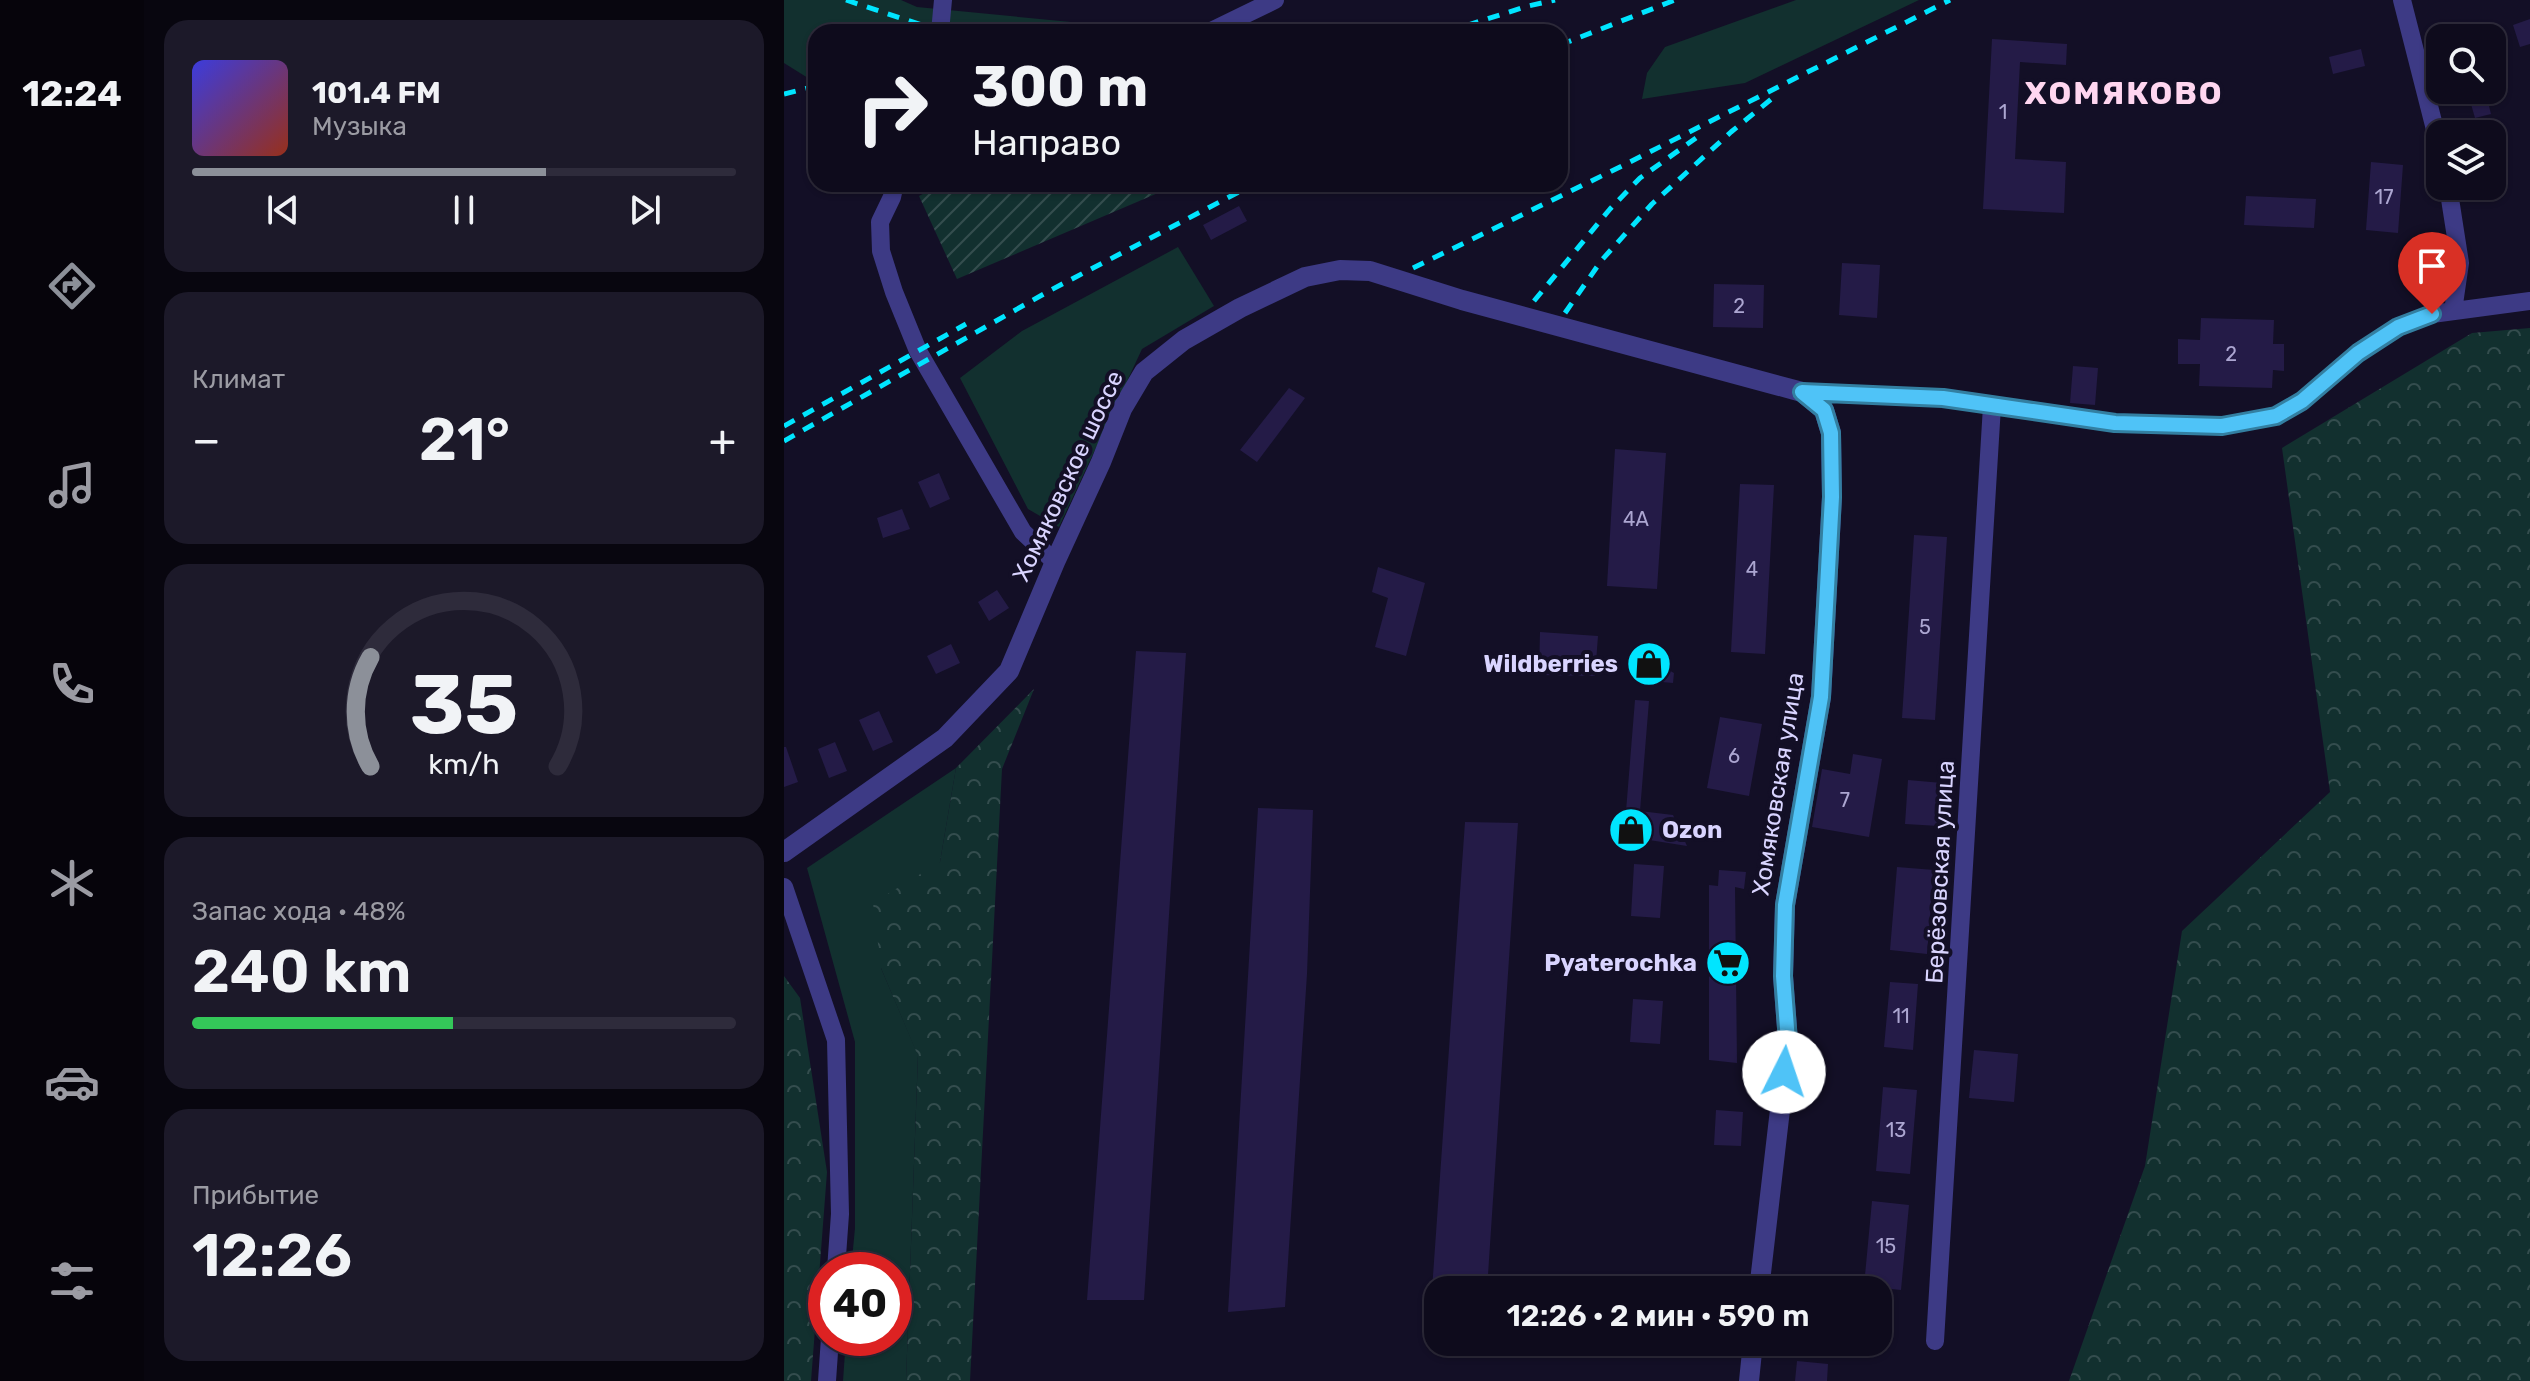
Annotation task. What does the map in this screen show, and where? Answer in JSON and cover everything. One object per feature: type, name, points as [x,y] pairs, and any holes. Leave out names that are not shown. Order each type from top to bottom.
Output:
[{"type":"street","points":[[941,24],[943,0]]},
{"type":"street","points":[[1226,24],[1275,0]]},
{"type":"street","points":[[2402,0],[2433,120]]},
{"type":"street","points":[[894,192],[880,222],[881,251],[918,351],[1023,532],[1055,562]]},
{"type":"street","points":[[2450,200],[2460,263],[2453,311]]},
{"type":"street","name":"Хомяковское шоссе","points":[[784,852],[945,738],[1009,671],[1122,409],[1144,372],[1184,340],[1240,308],[1305,277],[1340,270],[1370,271],[1462,300],[1802,392]]},
{"type":"street","points":[[1802,392],[1943,398],[2115,423],[2222,426],[2276,416],[2302,401],[2358,353],[2398,327],[2432,314],[2530,301]]},
{"type":"street","name":"Хомяковская улица","points":[[1761,1276],[1788,1041],[1783,976],[1785,905],[1821,697],[1832,497],[1831,433],[1824,410],[1802,392]]},
{"type":"street","name":"Берёзовская улица","points":[[1935,1341],[1992,406]]},
{"type":"street","points":[[784,887],[836,1040],[840,1214],[837,1252]]},
{"type":"street","points":[[827,1381],[829,1356]]},
{"type":"street","points":[[1749,1381],[1752,1356]]},
{"type":"green space","points":[[784,0],[901,0],[917,7],[1071,22],[808,24],[808,78],[784,63]]},
{"type":"green space","points":[[1796,0],[1919,0],[1745,83],[1642,99],[1647,73],[1665,47]]},
{"type":"green space","points":[[926,192],[1160,192],[957,279],[919,196]]},
{"type":"green space","points":[[1178,247],[1214,306],[1142,349],[1059,527],[1028,509],[960,378],[1022,331]]},
{"type":"green space","points":[[2530,328],[2530,1381],[2069,1381],[2145,1166],[2182,931],[2330,792],[2282,448],[2472,333]]},
{"type":"green space","points":[[1034,689],[1002,769],[970,1381],[906,1381],[907,1356],[912,1356],[911,1252],[918,1056],[881,968],[873,903],[940,862],[956,768]]},
{"type":"green space","points":[[956,768],[940,862],[881,968],[918,1055],[911,1252],[853,1252],[855,1042],[807,868]]},
{"type":"green space","points":[[784,976],[800,998],[827,1172],[821,1252],[808,1252],[808,1356],[813,1356],[811,1381],[784,1381]]},
{"type":"green space","points":[[845,1356],[907,1356],[906,1381],[843,1381]]},
{"type":"building","points":[[2530,19],[2530,44],[2520,47],[2513,25]]},
{"type":"building","points":[[1992,39],[2067,44],[2066,65],[2020,62],[2015,159],[2066,162],[2064,213],[1983,209]]},
{"type":"building","points":[[2361,49],[2365,66],[2333,74],[2329,57]]},
{"type":"building","points":[[2471,104],[2488,104],[2491,114],[2475,118]]},
{"type":"building","points":[[2371,162],[2403,165],[2398,233],[2366,230]]},
{"type":"building","points":[[2246,196],[2316,199],[2314,228],[2244,225]]},
{"type":"building","points":[[1239,206],[1247,221],[1211,240],[1203,225]]},
{"type":"building","points":[[1842,263],[1880,265],[1877,318],[1839,315]]},
{"type":"building","points":[[1714,284],[1764,285],[1763,328],[1713,327]]},
{"type":"building","points":[[2201,318],[2274,320],[2273,344],[2284,344],[2284,371],[2273,370],[2272,388],[2199,386],[2200,364],[2178,364],[2178,339],[2200,340]]},
{"type":"building","points":[[2073,366],[2098,368],[2095,405],[2070,403]]},
{"type":"building","points":[[1289,388],[1305,398],[1257,462],[1240,450]]},
{"type":"building","points":[[1615,449],[1666,453],[1657,589],[1607,586]]},
{"type":"building","points":[[939,473],[950,499],[930,508],[918,482]]},
{"type":"building","points":[[1740,484],[1774,485],[1765,654],[1731,652]]},
{"type":"building","points":[[902,509],[910,529],[883,538],[877,518]]},
{"type":"building","points":[[1914,535],[1947,537],[1935,720],[1902,718]]},
{"type":"building","points":[[1378,567],[1425,583],[1406,656],[1375,647],[1388,598],[1372,592]]},
{"type":"building","points":[[997,590],[1009,608],[989,621],[978,602]]},
{"type":"building","points":[[1540,632],[1598,636],[1595,676],[1539,675]]},
{"type":"building","points":[[951,644],[960,663],[936,674],[927,656]]},
{"type":"building","points":[[1136,651],[1186,653],[1144,1300],[1087,1300]]},
{"type":"building","name":"Wildberries","points":[[1641,655],[1674,673],[1673,683],[1639,680]]},
{"type":"building","points":[[1635,700],[1649,701],[1640,811],[1673,815],[1687,846],[1624,836]]},
{"type":"building","points":[[879,711],[893,742],[873,751],[859,720]]},
{"type":"building","points":[[1720,717],[1762,724],[1749,796],[1707,788]]},
{"type":"building","points":[[835,742],[847,771],[829,778],[818,749]]},
{"type":"building","points":[[784,747],[798,782],[784,787]]},
{"type":"building","points":[[1853,754],[1882,759],[1869,837],[1812,827],[1822,769],[1850,774]]},
{"type":"building","points":[[1908,780],[1942,783],[1939,826],[1905,824]]},
{"type":"building","points":[[1258,808],[1313,810],[1307,974],[1285,1307],[1228,1312]]},
{"type":"building","points":[[1465,822],[1518,823],[1488,1276],[1433,1276]]},
{"type":"building","points":[[1634,864],[1664,866],[1660,918],[1631,916]]},
{"type":"building","points":[[1897,867],[1934,870],[1927,954],[1890,950]]},
{"type":"building","points":[[1719,870],[1746,872],[1744,889],[1735,887],[1737,1063],[1709,1060],[1709,885],[1718,886]]},
{"type":"building","points":[[1890,982],[1918,984],[1913,1050],[1884,1047]]},
{"type":"building","points":[[1633,999],[1663,1001],[1660,1044],[1630,1042]]},
{"type":"building","points":[[1974,1050],[2018,1054],[2014,1102],[1969,1098]]},
{"type":"building","points":[[1883,1087],[1917,1090],[1910,1174],[1876,1171]]},
{"type":"building","points":[[1716,1110],[1743,1112],[1741,1146],[1714,1145]]},
{"type":"building","points":[[1872,1201],[1909,1205],[1901,1290],[1892,1289],[1892,1276],[1865,1276]]},
{"type":"building","points":[[1797,1361],[1828,1364],[1827,1381],[1795,1381]]},
{"type":"railway","points":[[846,0],[919,24]]},
{"type":"railway","points":[[1471,24],[1555,0]]},
{"type":"railway","points":[[1568,42],[1675,0]]},
{"type":"railway","points":[[1413,268],[1950,0]]},
{"type":"railway","points":[[784,94],[808,88]]},
{"type":"railway","points":[[1565,313],[1601,261],[1652,204],[1775,96]]},
{"type":"railway","points":[[1534,301],[1610,209],[1640,178],[1696,138]]},
{"type":"railway","points":[[784,441],[1049,291],[1239,192]]},
{"type":"railway","points":[[784,426],[966,324]]},
{"type":"place","name":"Wildberries","points":[[1649,664]]},
{"type":"place","name":"Ozon","points":[[1631,830]]},
{"type":"place","name":"Pyaterochka","points":[[1728,963]]},
{"type":"district","name":"ХОМЯКОВО","points":[[2124,93]]},
{"type":"route","points":[[1784,1072],[1788,1041],[1783,976],[1785,905],[1821,697],[1832,497],[1831,433],[1824,410],[1802,392],[1943,398],[2115,423],[2222,426],[2276,416],[2302,401],[2358,353],[2398,327],[2432,314]]}]
